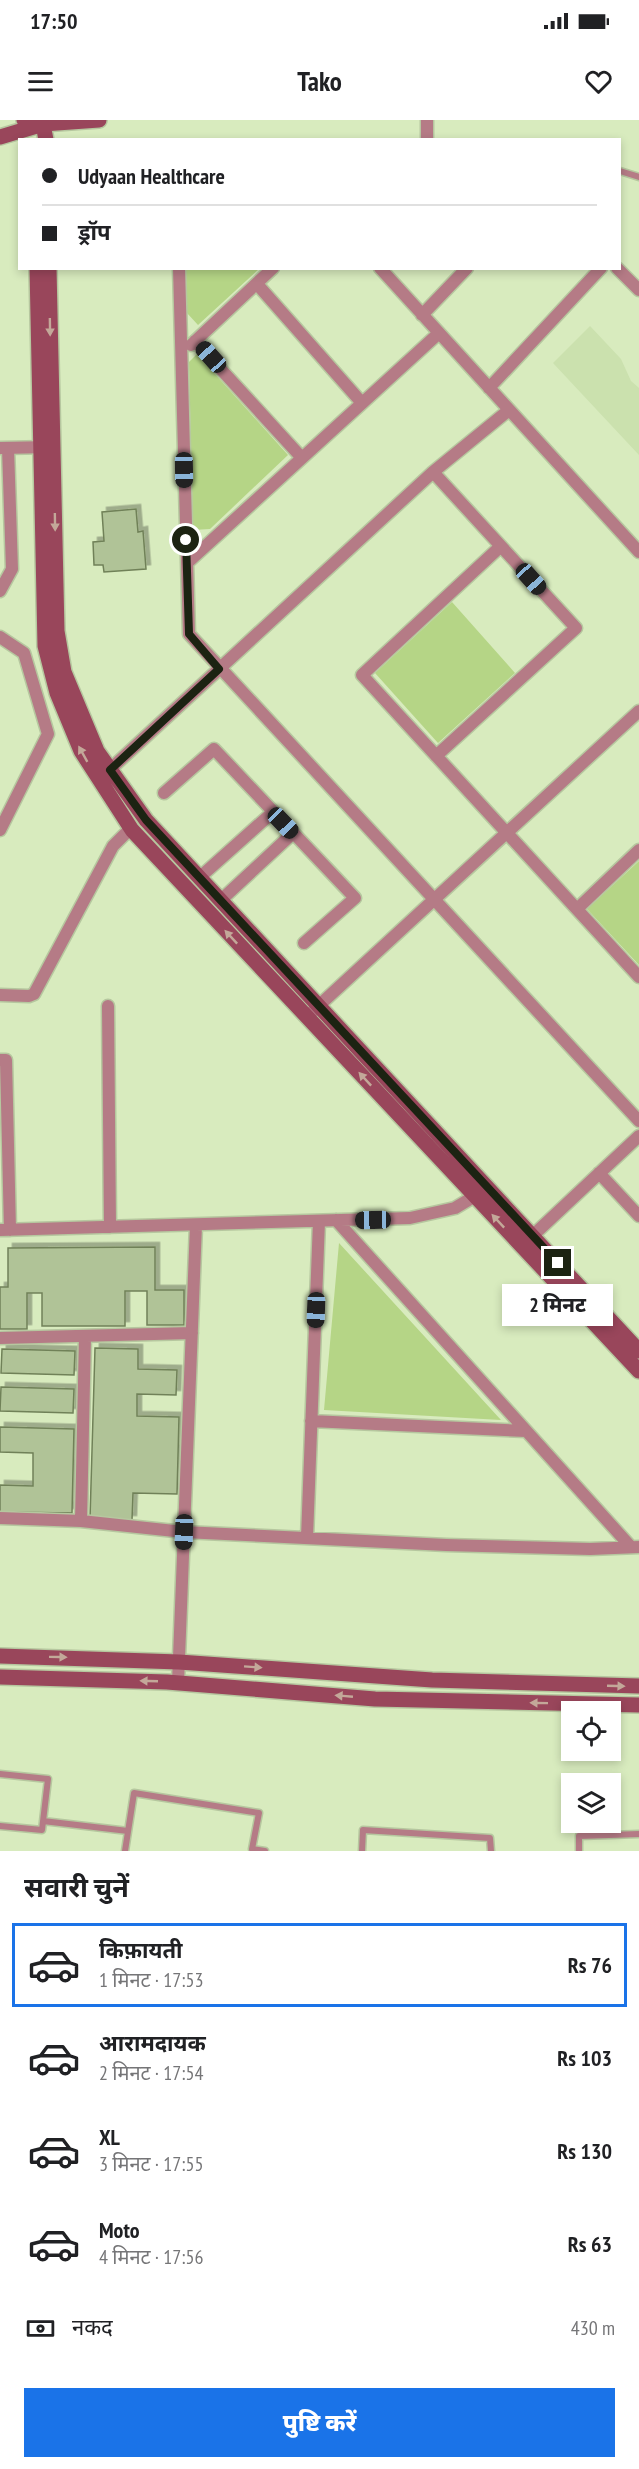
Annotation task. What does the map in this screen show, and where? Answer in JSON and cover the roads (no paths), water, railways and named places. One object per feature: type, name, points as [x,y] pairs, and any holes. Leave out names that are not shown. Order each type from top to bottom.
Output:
[{"type":"street","points":[[24,120],[43,124]]},
{"type":"street","points":[[0,137],[43,124],[99,120]]},
{"type":"street","points":[[427,120],[427,138]]},
{"type":"street","points":[[38,138],[43,124]]},
{"type":"street","points":[[43,124],[46,138]]},
{"type":"street","points":[[37,270],[57,631],[64,672],[93,741],[104,774],[131,828],[312,1012],[527,1241],[639,1351]]},
{"type":"street","points":[[47,447],[49,270]]},
{"type":"street","points":[[179,270],[189,634],[639,1121]]},
{"type":"street","points":[[182,354],[271,270]]},
{"type":"street","points":[[382,270],[639,552]]},
{"type":"street","points":[[422,315],[465,270]]},
{"type":"street","points":[[489,388],[599,270]]},
{"type":"street","points":[[619,270],[639,290]]},
{"type":"street","points":[[257,284],[362,403]]},
{"type":"street","points":[[187,563],[439,333]]},
{"type":"street","points":[[195,341],[302,458]]},
{"type":"street","points":[[104,774],[433,472],[509,410]]},
{"type":"street","points":[[0,591],[12,569],[4,448],[47,447]]},
{"type":"street","points":[[433,472],[576,628],[436,756]]},
{"type":"street","points":[[501,546],[362,675],[639,977]]},
{"type":"street","points":[[0,637],[24,653],[48,734],[0,830]]},
{"type":"street","points":[[312,1012],[639,711]]},
{"type":"street","points":[[164,793],[214,749],[355,898],[304,944]]},
{"type":"street","points":[[104,774],[220,901],[312,1012],[475,1196],[527,1241],[639,1371]]},
{"type":"street","points":[[199,878],[273,812]]},
{"type":"street","points":[[0,995],[28,996],[34,994],[113,846],[131,828]]},
{"type":"street","points":[[220,901],[293,833]]},
{"type":"street","points":[[577,909],[639,850]]},
{"type":"street","points":[[108,1006],[110,1227]]},
{"type":"street","points":[[0,1060],[6,1060],[5,1230],[410,1218],[455,1208],[475,1196]]},
{"type":"street","points":[[527,1241],[639,1136]]},
{"type":"street","points":[[599,1173],[639,1216]]},
{"type":"street","points":[[336,1220],[526,1431],[635,1547]]},
{"type":"street","points":[[307,1538],[319,1221]]},
{"type":"street","points":[[178,1683],[196,1224]]},
{"type":"street","points":[[0,1338],[192,1334]]},
{"type":"street","points":[[81,1521],[86,1336]]},
{"type":"street","points":[[312,1421],[526,1431]]},
{"type":"street","points":[[0,1518],[81,1521],[184,1532],[307,1538],[554,1548],[635,1547]]},
{"type":"street","points":[[0,1656],[179,1662],[468,1682],[639,1686]]},
{"type":"street","points":[[0,1677],[178,1683],[375,1699],[639,1705]]},
{"type":"street","points":[[432,1680],[432,1700]]},
{"type":"street","points":[[466,1701],[468,1682]]},
{"type":"lane","points":[[621,171],[639,177]]},
{"type":"lane","points":[[0,1774],[48,1779],[42,1830],[0,1826]]},
{"type":"lane","points":[[125,1851],[134,1793],[259,1813],[252,1849],[265,1851]]},
{"type":"lane","points":[[43,1821],[128,1831]]},
{"type":"lane","points":[[362,1851],[363,1830],[490,1838],[491,1851]]},
{"type":"lane","points":[[579,1851],[579,1836],[639,1834]]}]
